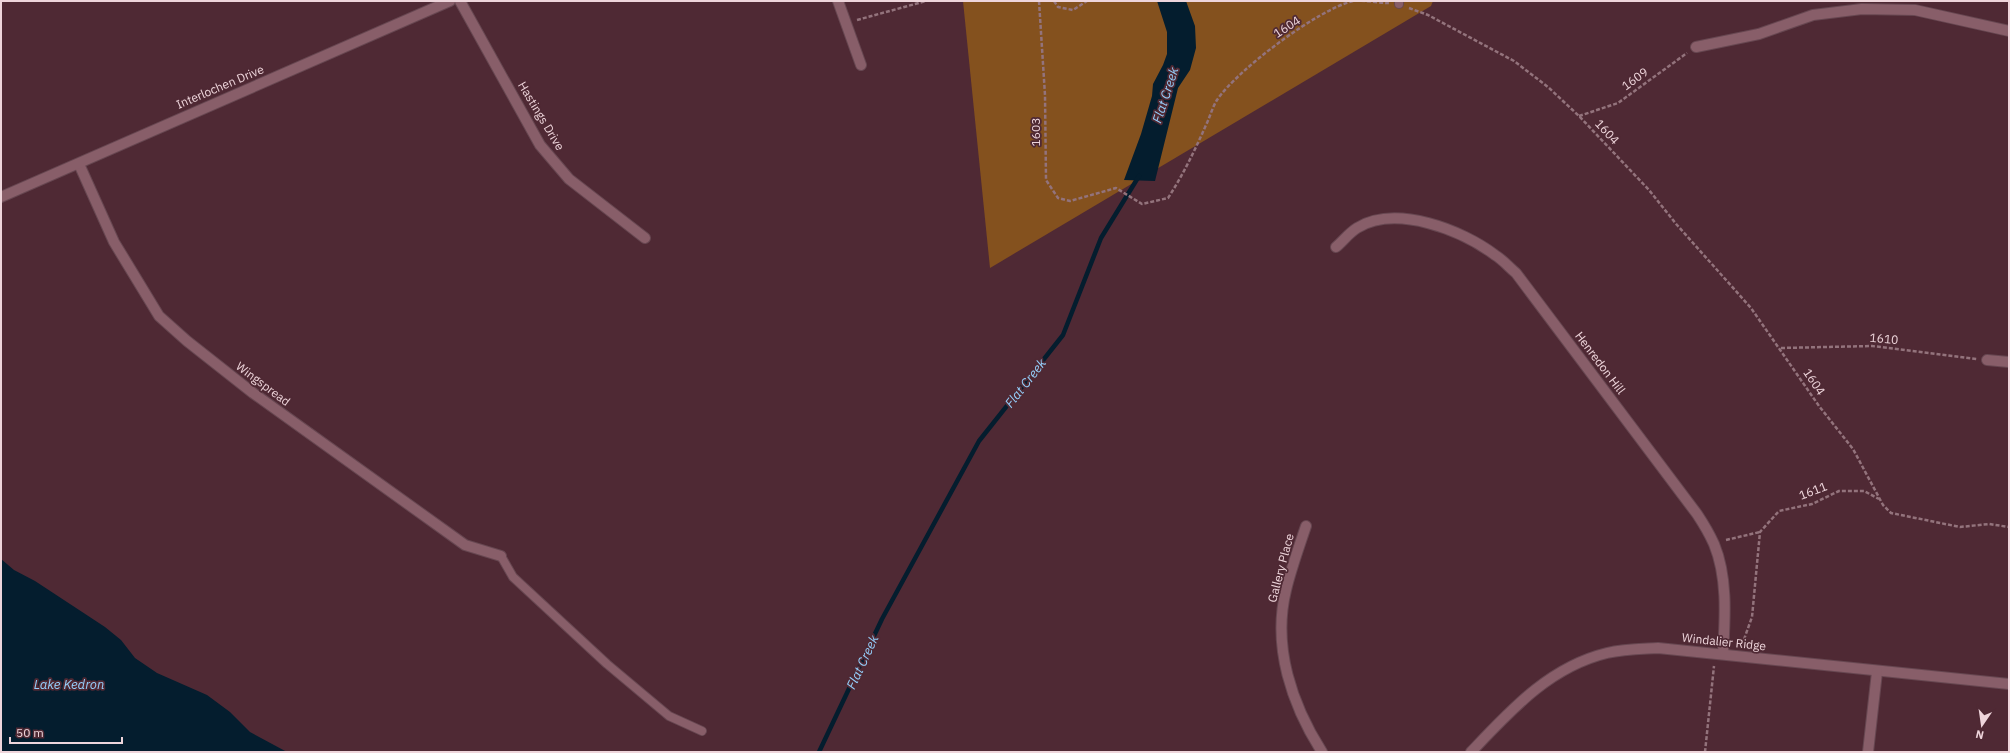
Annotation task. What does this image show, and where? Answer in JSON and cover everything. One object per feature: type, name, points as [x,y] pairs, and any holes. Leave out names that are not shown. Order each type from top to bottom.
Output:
[{"type":"street","name":"Interlochen Drive","points":[[1,197],[450,1]]},
{"type":"street","name":"Hastings Drive","points":[[460,1],[544,149],[569,179],[645,238]]},
{"type":"street","points":[[838,1],[861,64]]},
{"type":"street","points":[[1696,47],[1759,34],[1813,15],[1862,9],[1915,10],[2009,31]]},
{"type":"street","name":"Wingspread","points":[[79,164],[114,242],[159,316],[187,341],[253,394],[465,545],[501,556]]},
{"type":"street","name":"Henredon Hill","points":[[1336,247],[1356,228],[1373,221],[1387,218],[1426,222],[1451,231],[1495,255],[1516,273],[1697,514],[1714,543],[1721,567],[1724,592],[1725,625],[1719,654]]},
{"type":"street","points":[[1987,360],[2009,362]]},
{"type":"street","name":"Gallery Place","points":[[1306,526],[1286,591],[1282,628],[1283,651],[1286,672],[1293,695],[1310,733],[1322,752]]},
{"type":"street","name":"Windalier Ridge","points":[[1471,752],[1525,697],[1561,671],[1582,661],[1607,653],[1634,649],[1658,648],[1877,672],[2009,684]]},
{"type":"street","points":[[1868,752],[1877,672]]},
{"type":"lane","points":[[501,556],[513,577],[607,664],[669,716],[702,731]]},
{"type":"path","points":[[847,24],[926,1]]},
{"type":"path","name":"1603","points":[[1040,1],[1045,95],[1046,180],[1058,198],[1070,201],[1116,188],[1142,204]]},
{"type":"path","points":[[1054,1],[1058,7],[1073,10],[1087,1]]},
{"type":"path","name":"1604","points":[[1142,204],[1168,198],[1182,177],[1217,101],[1235,78],[1265,53],[1331,11],[1353,1],[1399,2],[1428,15],[1514,61],[1548,87],[1579,116],[1649,190],[1682,231],[1752,308],[1819,406],[1853,449],[1879,499],[1891,513],[1960,527],[1989,524],[2009,527]]},
{"type":"path","name":"1609","points":[[1579,116],[1618,103],[1696,47]]},
{"type":"path","name":"1610","points":[[1780,348],[1872,346],[1987,360]]},
{"type":"path","name":"1611","points":[[1760,532],[1779,511],[1812,504],[1839,491],[1864,491],[1879,499]]},
{"type":"path","points":[[1714,543],[1760,532],[1752,617],[1742,643],[1742,656]]},
{"type":"path","points":[[1705,752],[1719,654]]},
{"type":"shaded area","name":"Flat Creek","points":[[963,1],[1433,1],[1431,6],[990,268]]},
{"type":"water","points":[[1157,1],[1186,1],[1195,26],[1196,48],[1190,70],[1178,88],[1155,181],[1124,180],[1141,134],[1152,96],[1153,84],[1167,54],[1167,32]]},
{"type":"water","name":"Lake Kedron","points":[[1,559],[14,570],[35,581],[105,627],[121,640],[135,658],[157,673],[207,695],[230,712],[250,732],[287,752],[1,752]]},
{"type":"waterway","name":"Flat Creek","points":[[819,752],[882,619],[979,441],[1063,335],[1101,238],[1139,176]]}]
